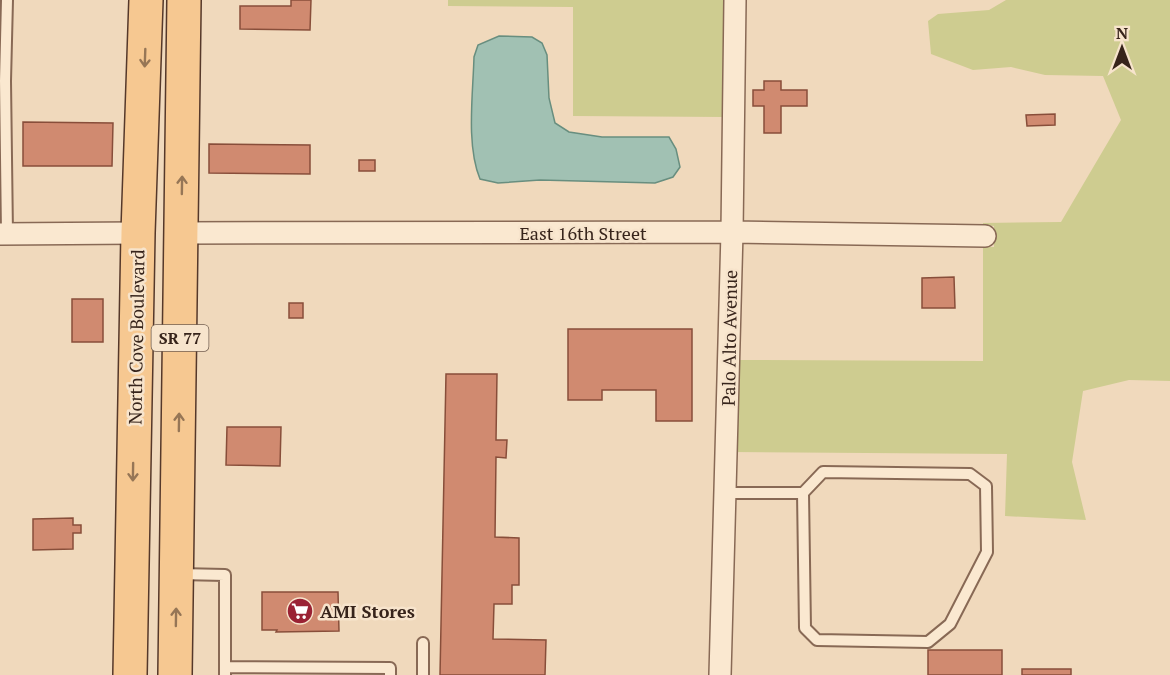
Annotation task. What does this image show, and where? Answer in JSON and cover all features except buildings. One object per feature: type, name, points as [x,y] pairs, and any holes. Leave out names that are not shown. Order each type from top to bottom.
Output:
[{"type":"main road","name":"North Cove Boulevard","points":[[130,675],[138,233],[146,0]]},
{"type":"main road","name":"SR 77","points":[[175,675],[184,0]]},
{"type":"street","name":"Palo Alto Avenue","points":[[720,675],[732,232],[735,0]]},
{"type":"street","name":"East 16th Street","points":[[181,233],[732,232],[985,236]]},
{"type":"street","points":[[3,234],[138,233]]},
{"type":"lane","points":[[3,234],[7,0]]},
{"type":"lane","points":[[726,493],[803,493],[822,472],[970,474],[986,486],[987,552],[950,624],[928,642],[817,640],[805,628],[803,493]]},
{"type":"lane","points":[[177,574],[225,575],[225,671],[355,672],[390,668],[390,675]]},
{"type":"lane","points":[[423,643],[423,675]]},
{"type":"shaded area","points":[[448,0],[725,0],[724,117],[573,116],[573,7],[448,6]]},
{"type":"shaded area","points":[[1006,0],[1170,0],[1170,381],[1129,380],[1083,391],[1072,462],[1086,520],[1005,516],[1007,454],[731,452],[738,360],[983,361],[983,247],[994,247],[994,226],[983,225],[983,223],[1061,222],[1121,120],[1103,76],[1045,75],[1011,67],[973,70],[931,54],[928,21],[938,14],[989,10]]},
{"type":"shaded area","points":[[499,36],[532,37],[542,43],[547,55],[549,98],[555,123],[569,132],[602,137],[669,137],[676,149],[680,167],[673,177],[655,183],[540,180],[498,183],[480,179],[473,151],[472,135],[474,57],[478,45]]},
{"type":"place","name":"AMI Stores","points":[[300,611]]}]
